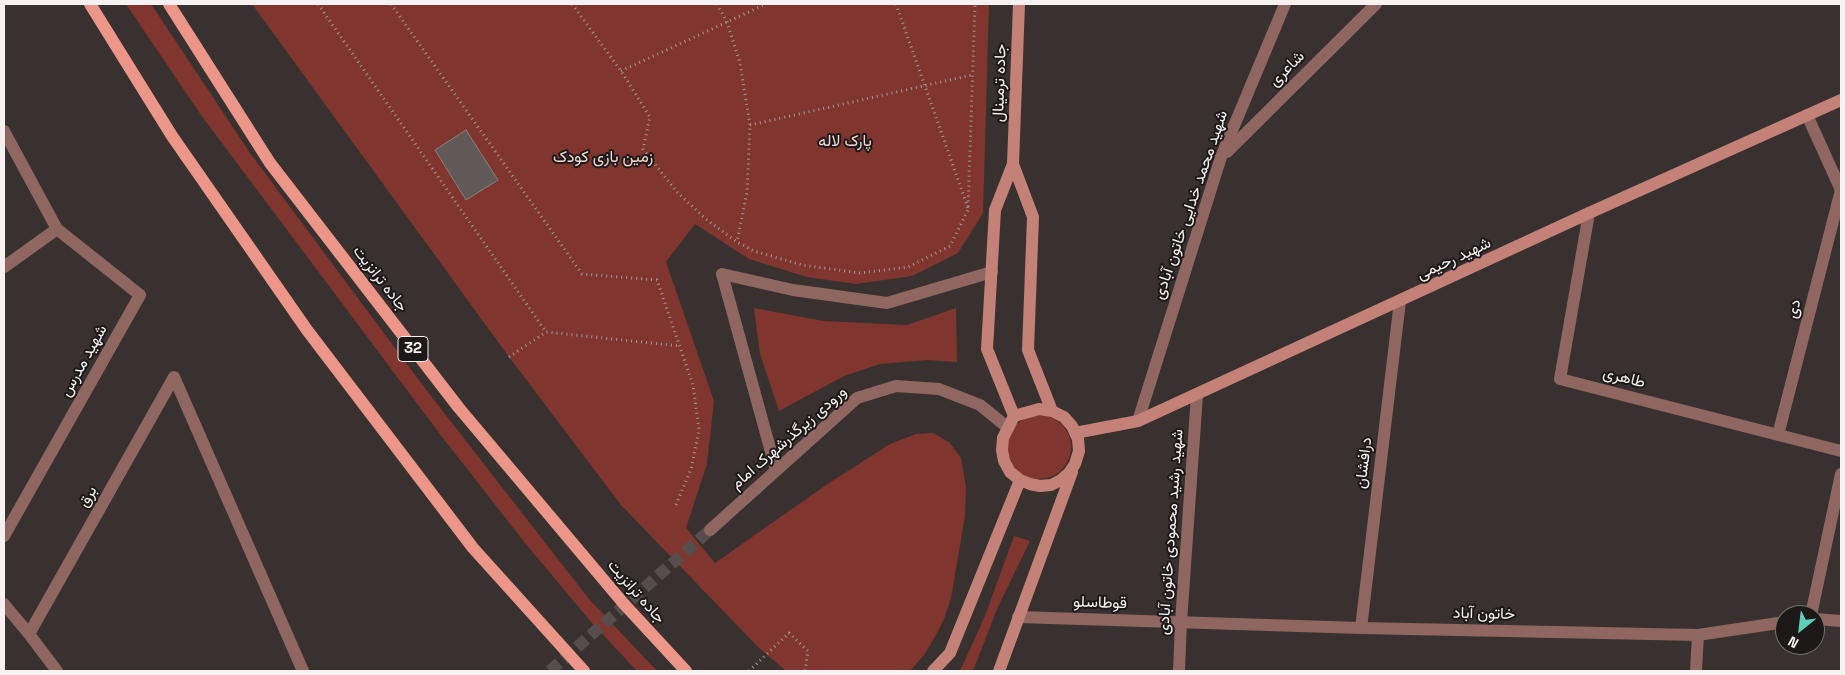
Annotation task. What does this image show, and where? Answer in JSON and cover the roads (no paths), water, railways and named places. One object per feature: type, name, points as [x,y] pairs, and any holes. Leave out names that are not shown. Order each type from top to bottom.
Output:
[{"type":"main road","points":[[90,4],[172,136],[307,330],[473,548],[584,671]]},
{"type":"main road","name":"جاده ترانزیت","points":[[169,4],[270,163],[459,408],[624,604],[686,671]]},
{"type":"main road","name":"جاده ترمینال","points":[[1013,164],[1019,4]]},
{"type":"main road","name":"شهید رحیمی","points":[[1075,433],[1138,421],[1589,213],[1841,100]]},
{"type":"main road","points":[[1011,422],[987,350],[995,210],[1013,164]]},
{"type":"main road","points":[[1013,164],[1033,217],[1028,350],[1052,410]]},
{"type":"main road","points":[[999,671],[1018,617],[1075,464],[1079,452],[1078,439],[1072,426],[1064,417],[1052,410],[1039,409],[1011,422],[1003,438],[1002,450],[1004,461],[1010,472],[1020,480],[1040,486],[1051,484],[1061,480],[1075,464]]},
{"type":"main road","points":[[933,671],[950,653],[1020,480]]},
{"type":"street","name":"شهید محمد خدایی خاتون آبادی","points":[[1138,421],[1221,157],[1285,4]]},
{"type":"street","name":"شاعری","points":[[1221,157],[1376,4]]},
{"type":"street","points":[[1807,116],[1841,190]]},
{"type":"street","points":[[4,131],[57,229],[4,267]]},
{"type":"street","name":"دی","points":[[1778,435],[1841,190]]},
{"type":"street","name":"طاهری","points":[[1589,213],[1560,379],[1841,452]]},
{"type":"street","name":"شهید مدرس","points":[[4,536],[140,295],[57,229]]},
{"type":"street","points":[[776,470],[722,274],[792,290],[887,303],[992,272]]},
{"type":"street","name":"درافشان","points":[[1361,628],[1400,301]]},
{"type":"street","name":"برق","points":[[30,634],[174,376],[303,671]]},
{"type":"street","name":"ورودی زیرگذرشهرک امام","points":[[710,530],[857,398],[896,386],[939,389],[980,405],[1011,422]]},
{"type":"street","name":"شهید رشید محمودی خاتون آبادی","points":[[1179,671],[1197,395]]},
{"type":"street","points":[[1813,605],[1841,474]]},
{"type":"street","points":[[4,604],[30,634],[57,671]]},
{"type":"street","name":"قوطاسلو","points":[[1018,617],[1181,622]]},
{"type":"street","points":[[1825,620],[1841,621]]},
{"type":"street","name":"خاتون آباد","points":[[1181,622],[1698,635],[1775,623]]},
{"type":"street","points":[[1696,671],[1698,635]]},
{"type":"tunnel","points":[[550,671],[710,530]]},
{"type":"park label","name":"پارک لاله","points":[[845,142]]},
{"type":"park label","name":"زمین بازی کودک","points":[[603,158]]}]
